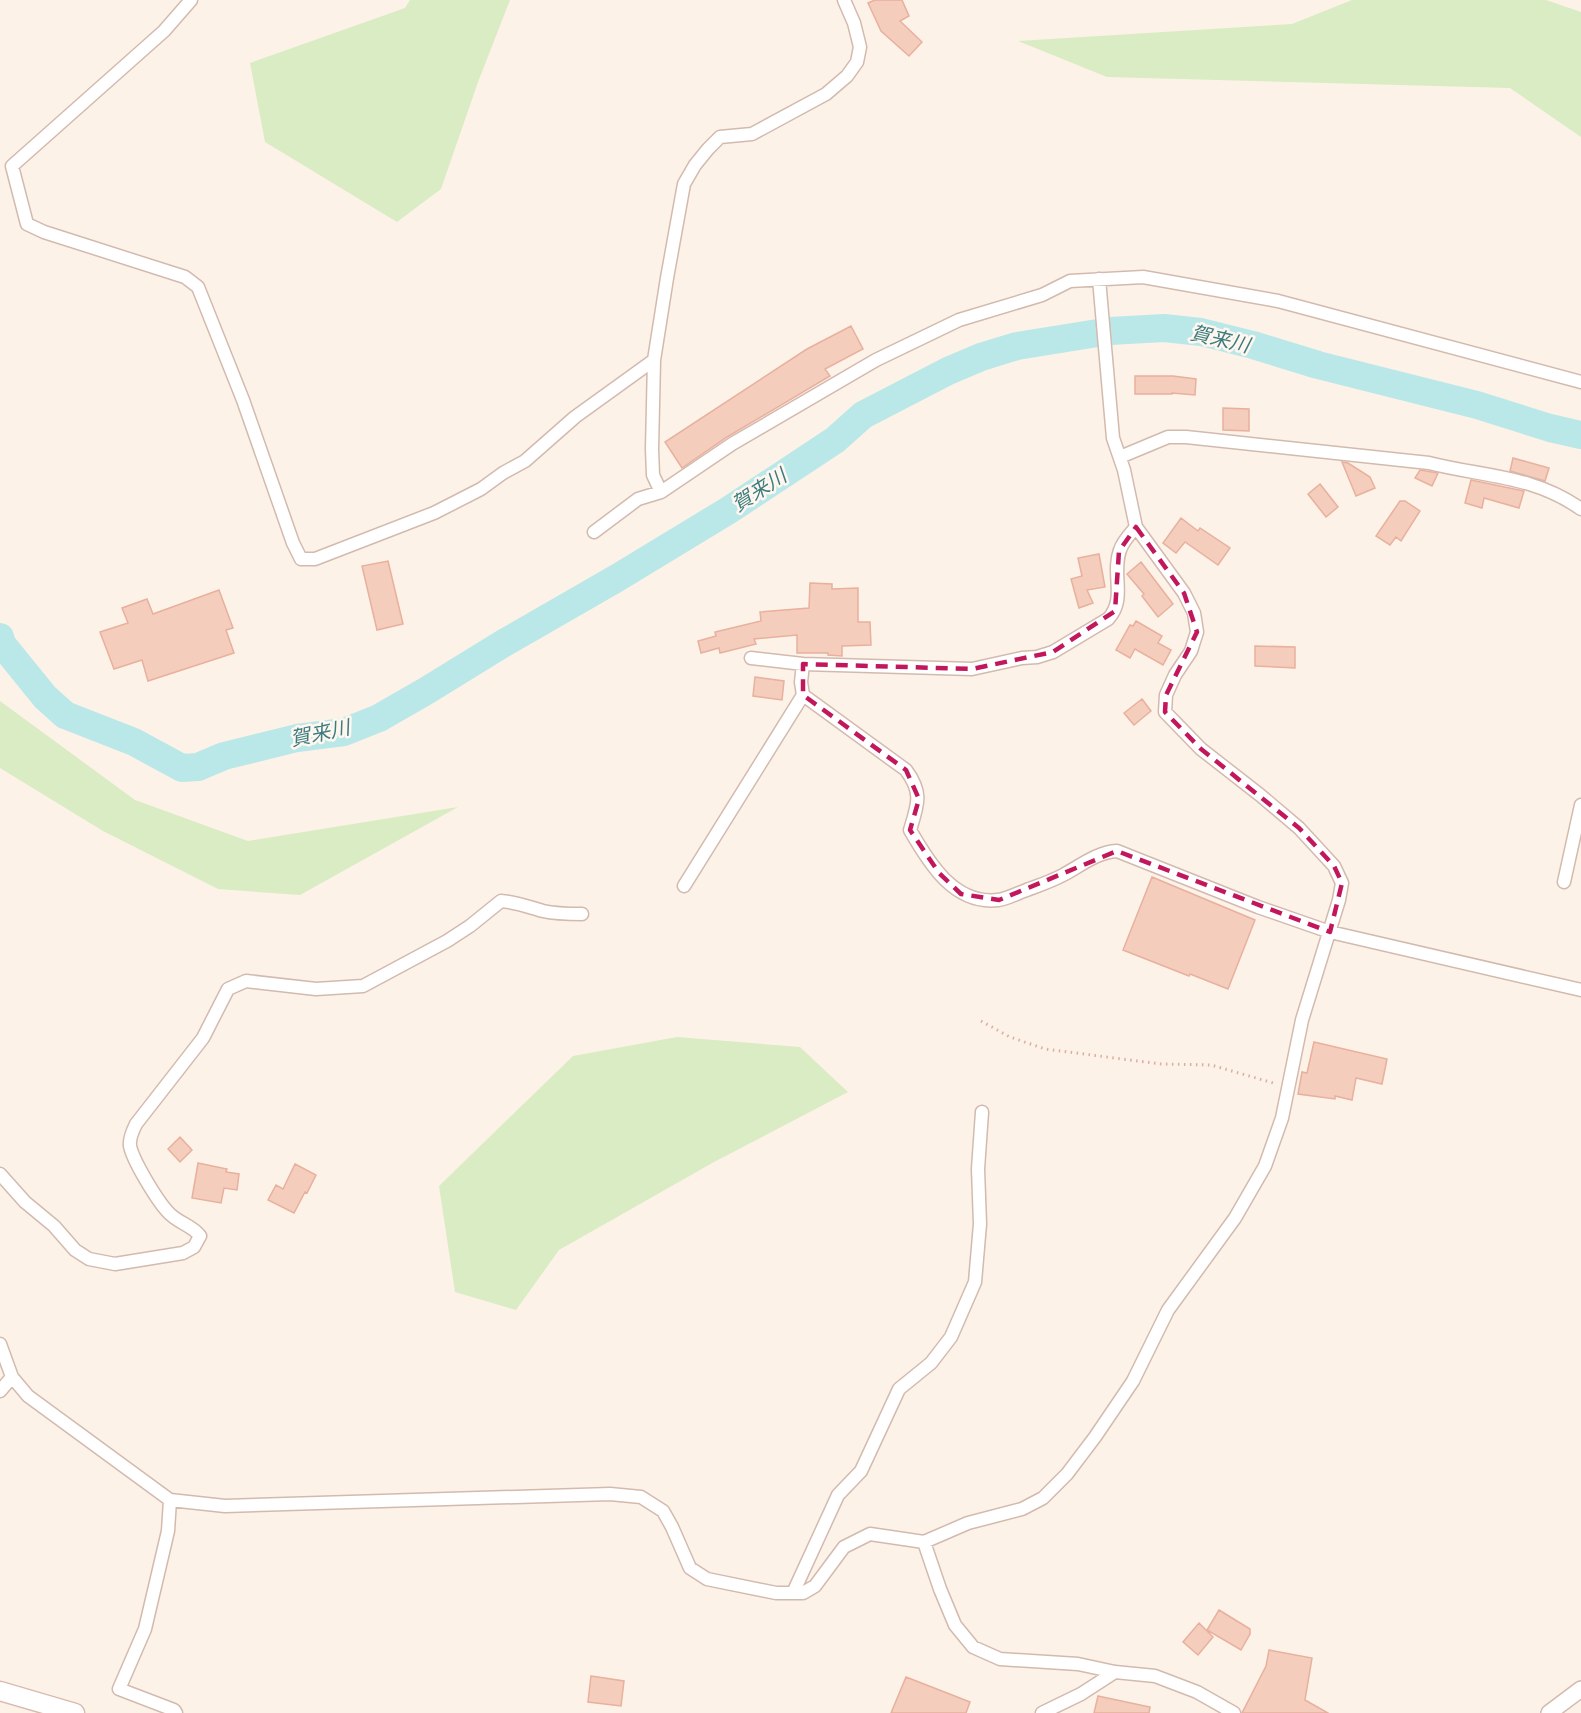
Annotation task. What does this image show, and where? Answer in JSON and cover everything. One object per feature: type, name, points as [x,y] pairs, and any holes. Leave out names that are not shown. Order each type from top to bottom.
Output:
[{"type":"main road","points":[[0,1691],[75,1713]]},
{"type":"street","points":[[191,0],[164,31],[12,166],[14,178],[27,224],[44,232],[185,277],[198,287],[243,400],[293,543],[301,559],[315,559],[434,513],[481,489],[525,461],[575,417],[654,360]]},
{"type":"street","points":[[661,492],[653,475],[654,360],[684,184],[694,165],[720,137],[752,134],[826,94],[847,76],[857,62],[860,46],[854,23],[844,0]]},
{"type":"street","points":[[594,532],[638,499],[661,492],[732,444],[876,360],[959,320],[1042,294],[1070,281],[1143,277],[1278,301],[1581,382]]},
{"type":"street","points":[[0,1344],[12,1377],[28,1396],[170,1500],[225,1506],[610,1494],[641,1497],[663,1511],[690,1568],[706,1579],[776,1593],[802,1593],[814,1586],[844,1547],[870,1534],[924,1542],[968,1523],[1022,1509],[1043,1498],[1067,1474],[1133,1381],[1168,1310],[1235,1218],[1260,1175],[1282,1118],[1302,1020],[1330,932],[1342,884],[1334,866],[1299,828],[1201,749],[1165,712],[1166,695],[1175,675],[1191,651],[1197,632],[1194,613],[1184,592],[1136,527],[1120,457],[1113,438],[1099,279]]},
{"type":"street","points":[[1120,457],[1168,437],[1186,437],[1429,463],[1539,486],[1581,509]]},
{"type":"street","points":[[751,658],[803,664],[972,669],[1053,652],[1108,619],[1115,611],[1118,602],[1119,551],[1136,527]]},
{"type":"street","points":[[684,886],[803,695],[801,682],[803,664]]},
{"type":"street","points":[[803,695],[906,770],[915,783],[919,799],[910,830],[939,873],[961,894],[974,898],[999,900],[1055,879],[1105,852],[1116,851],[1258,907],[1330,932],[1581,990]]},
{"type":"street","points":[[1564,882],[1581,805]]},
{"type":"street","points":[[0,1174],[25,1202],[54,1226],[75,1250],[89,1259],[115,1264],[183,1253],[194,1246],[200,1236],[195,1228],[181,1223],[167,1211],[144,1175],[130,1146],[131,1136],[136,1124],[203,1038],[228,989],[246,981],[316,989],[363,986],[447,941],[501,901],[517,902],[544,911],[582,914]]},
{"type":"street","points":[[793,1593],[838,1495],[861,1470],[899,1389],[931,1363],[951,1337],[975,1282],[980,1224],[978,1169],[982,1113]]},
{"type":"street","points":[[0,1391],[12,1377]]},
{"type":"street","points":[[170,1500],[168,1531],[145,1629],[120,1689],[174,1710],[176,1713]]},
{"type":"street","points":[[924,1542],[955,1625],[974,1647],[1000,1659],[1078,1664],[1115,1672],[1155,1676],[1197,1692],[1234,1713]]},
{"type":"street","points":[[1042,1713],[1081,1694],[1115,1672]]},
{"type":"street","points":[[1549,1713],[1581,1689]]},
{"type":"path","points":[[981,1021],[1010,1037],[1045,1049],[1161,1064],[1211,1065],[1288,1087]]},
{"type":"highlighted area","points":[[1136,527],[1184,593],[1197,632],[1166,695],[1165,712],[1201,749],[1299,828],[1334,866],[1342,883],[1330,932],[1117,851],[999,900],[961,894],[939,873],[910,830],[919,799],[906,770],[803,695],[803,664],[972,669],[1053,652],[1115,611],[1119,551]]},
{"type":"green space","points":[[410,0],[510,0],[478,82],[441,189],[397,222],[265,142],[250,63],[405,8]]},
{"type":"green space","points":[[1352,0],[1546,0],[1581,12],[1581,137],[1510,88],[1107,77],[1018,41],[1292,24]]},
{"type":"green space","points":[[0,701],[135,800],[248,841],[458,807],[300,895],[218,889],[103,831],[0,768]]},
{"type":"green space","points":[[677,1037],[800,1047],[848,1092],[714,1162],[559,1250],[516,1310],[455,1292],[439,1186],[573,1056]]},
{"type":"building","points":[[875,0],[902,0],[909,16],[900,21],[922,42],[909,56],[881,31],[868,3]]},
{"type":"building","points":[[851,326],[863,349],[825,369],[830,376],[727,437],[682,468],[665,442],[807,349]]},
{"type":"building","points":[[1135,376],[1173,376],[1196,379],[1195,395],[1135,394]]},
{"type":"building","points":[[1223,408],[1249,409],[1249,431],[1223,430]]},
{"type":"building","points":[[1513,458],[1549,468],[1545,481],[1510,471]]},
{"type":"building","points":[[1342,462],[1348,463],[1370,477],[1375,488],[1356,496]]},
{"type":"building","points":[[1420,470],[1438,473],[1432,486],[1415,478]]},
{"type":"building","points":[[1471,480],[1524,491],[1519,508],[1484,498],[1482,508],[1465,503]]},
{"type":"building","points":[[1320,484],[1338,507],[1326,517],[1308,494]]},
{"type":"building","points":[[1400,501],[1405,501],[1420,511],[1401,541],[1396,537],[1390,545],[1376,536]]},
{"type":"building","points":[[1181,518],[1198,531],[1200,528],[1230,548],[1218,565],[1185,542],[1176,553],[1163,543]]},
{"type":"building","points":[[1099,554],[1105,587],[1087,590],[1093,603],[1079,608],[1071,579],[1082,576],[1078,558]]},
{"type":"building","points":[[388,561],[403,624],[377,630],[362,566]]},
{"type":"building","points":[[1141,562],[1173,604],[1158,617],[1142,596],[1144,594],[1127,574]]},
{"type":"building","points":[[810,583],[832,584],[832,589],[858,588],[858,622],[870,622],[871,645],[842,646],[842,656],[828,655],[828,653],[797,653],[797,635],[754,639],[756,644],[720,653],[719,648],[701,653],[698,641],[716,636],[715,632],[761,621],[760,612],[809,608]]},
{"type":"building","points":[[219,590],[233,628],[226,630],[234,653],[148,681],[142,660],[114,669],[100,632],[128,623],[122,608],[147,599],[153,614]]},
{"type":"building","points":[[1136,621],[1162,636],[1158,643],[1171,650],[1163,665],[1135,649],[1130,658],[1116,650],[1130,625],[1133,626]]},
{"type":"building","points":[[1255,646],[1295,647],[1295,668],[1255,666]]},
{"type":"building","points":[[755,677],[784,681],[782,700],[753,696]]},
{"type":"building","points":[[1142,699],[1151,711],[1134,725],[1124,713]]},
{"type":"building","points":[[1152,877],[1255,920],[1228,989],[1123,950]]},
{"type":"building","points":[[1314,1042],[1387,1059],[1382,1084],[1356,1078],[1352,1100],[1335,1096],[1335,1099],[1298,1094],[1302,1072],[1307,1073]]},
{"type":"building","points":[[180,1137],[192,1150],[180,1162],[168,1149]]},
{"type":"building","points":[[198,1163],[239,1174],[237,1190],[224,1188],[221,1203],[192,1198]]},
{"type":"building","points":[[295,1164],[316,1175],[294,1213],[268,1200],[276,1185],[283,1189]]},
{"type":"building","points":[[1219,1610],[1250,1629],[1250,1634],[1241,1650],[1207,1630]]},
{"type":"building","points":[[1199,1623],[1213,1637],[1198,1655],[1183,1642]]},
{"type":"building","points":[[1269,1650],[1312,1658],[1305,1700],[1328,1713],[1242,1713],[1266,1666]]},
{"type":"building","points":[[591,1676],[624,1681],[621,1706],[588,1702]]},
{"type":"building","points":[[906,1677],[970,1702],[966,1713],[891,1713]]},
{"type":"building","points":[[1098,1696],[1150,1707],[1149,1713],[1094,1713]]},
{"type":"waterway","name":"賀来川","points":[[0,637],[2,644],[45,697],[65,715],[134,742],[182,768],[198,767],[224,756],[297,738],[344,732],[379,718],[426,691],[729,510],[835,440],[863,415],[948,371],[981,357],[1017,346],[1110,331],[1164,328],[1201,332],[1581,435]]}]
